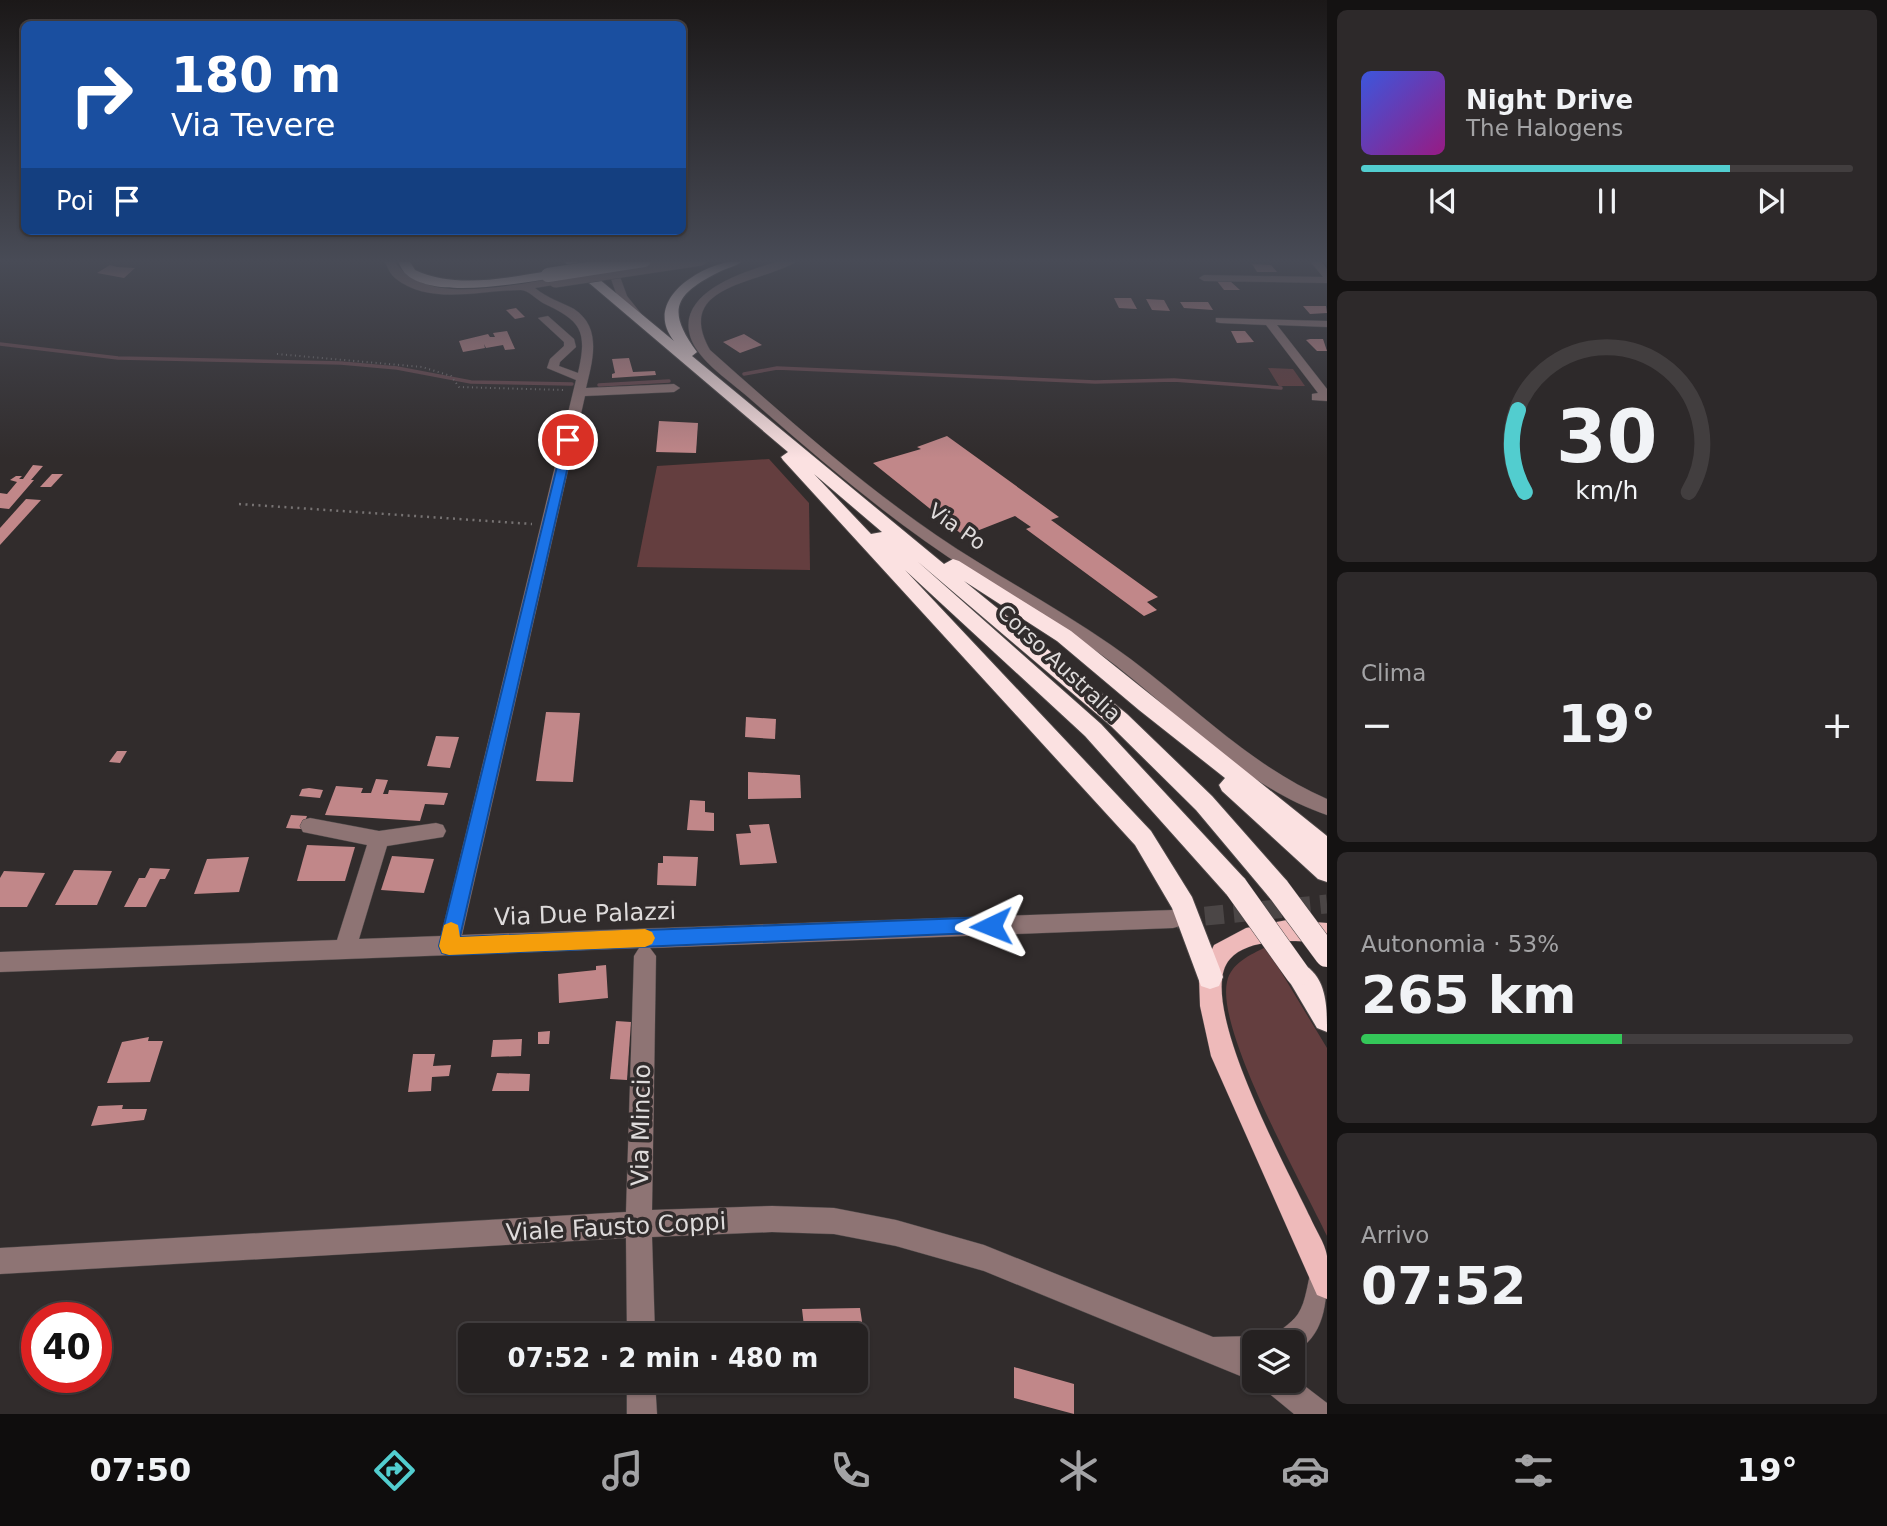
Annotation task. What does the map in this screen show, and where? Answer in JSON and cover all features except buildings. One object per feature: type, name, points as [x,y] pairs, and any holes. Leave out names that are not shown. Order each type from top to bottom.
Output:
[{"type":"highway","points":[[633,326],[787,456],[1143,838],[1171,876],[1194,925],[1210,977]]},
{"type":"highway","points":[[647,326],[837,483],[962,572],[1064,636],[1146,705],[1327,872]]},
{"type":"highway","points":[[673,326],[683,345],[754,415]]},
{"type":"highway","name":"Corso Australia","points":[[787,456],[1009,651],[1093,730],[1236,887],[1327,1019]]},
{"type":"highway","name":"Corso Australia","points":[[837,483],[1119,720],[1204,803],[1278,889],[1327,956]]},
{"type":"highway","points":[[1146,705],[1260,792],[1327,850]]},
{"type":"main road","points":[[1325,1280],[1223,1056],[1212,1006],[1210,977],[1222,952],[1246,938],[1287,930],[1327,933]]},
{"type":"street","points":[[553,326],[570,341],[570,347],[554,361],[552,368],[582,387],[674,388]]},
{"type":"street","points":[[449,946],[582,387],[588,334],[583,326]]},
{"type":"street","name":"Via Po","points":[[693,326],[705,352],[830,460],[911,522],[965,562],[1057,615],[1111,653],[1261,776],[1303,799],[1327,807]]},
{"type":"street","points":[[1272,326],[1327,397]]},
{"type":"street","points":[[1317,397],[1327,397]]},
{"type":"street","points":[[310,826],[379,839],[436,831]]},
{"type":"street","points":[[345,950],[379,839]]},
{"type":"street","name":"Via Due Palazzi","points":[[0,962],[1173,919]]},
{"type":"street","name":"Via Mincio","points":[[641,1323],[639,1224],[645,956]]},
{"type":"street","name":"Viale Fausto Coppi","points":[[0,1261],[639,1224],[797,1220],[834,1222],[896,1233],[984,1258],[1242,1362]]},
{"type":"street","points":[[1304,1330],[1310,1324],[1325,1280]]},
{"type":"street","points":[[1211,1349],[1242,1350]]},
{"type":"street","points":[[641,1393],[642,1414]]},
{"type":"street","points":[[1291,1393],[1317,1414]]},
{"type":"path","points":[[277,354],[383,361],[422,367],[451,376],[455,384],[484,388],[582,387]]},
{"type":"path","points":[[239,504],[548,525]]},
{"type":"shaded area","points":[[1268,368],[1293,369],[1305,386],[1279,386]]},
{"type":"shaded area","points":[[769,459],[809,503],[810,570],[637,567],[657,466]]},
{"type":"shaded area","points":[[1266,947],[1327,1048],[1327,1236],[1247,1070],[1227,1005],[1229,975],[1242,960]]},
{"type":"waterway","points":[[0,344],[118,358],[341,363],[397,368],[471,382],[572,384]]},
{"type":"waterway","points":[[744,374],[777,368],[1095,382],[1174,380],[1281,388]]},
{"type":"waterway","points":[[599,385],[669,381]]},
{"type":"tunnel","points":[[1176,919],[1327,904]]},
{"type":"slow traffic","points":[[451,931],[449,946],[645,938]]},
{"type":"route","points":[[568,440],[449,946],[991,926]]}]
